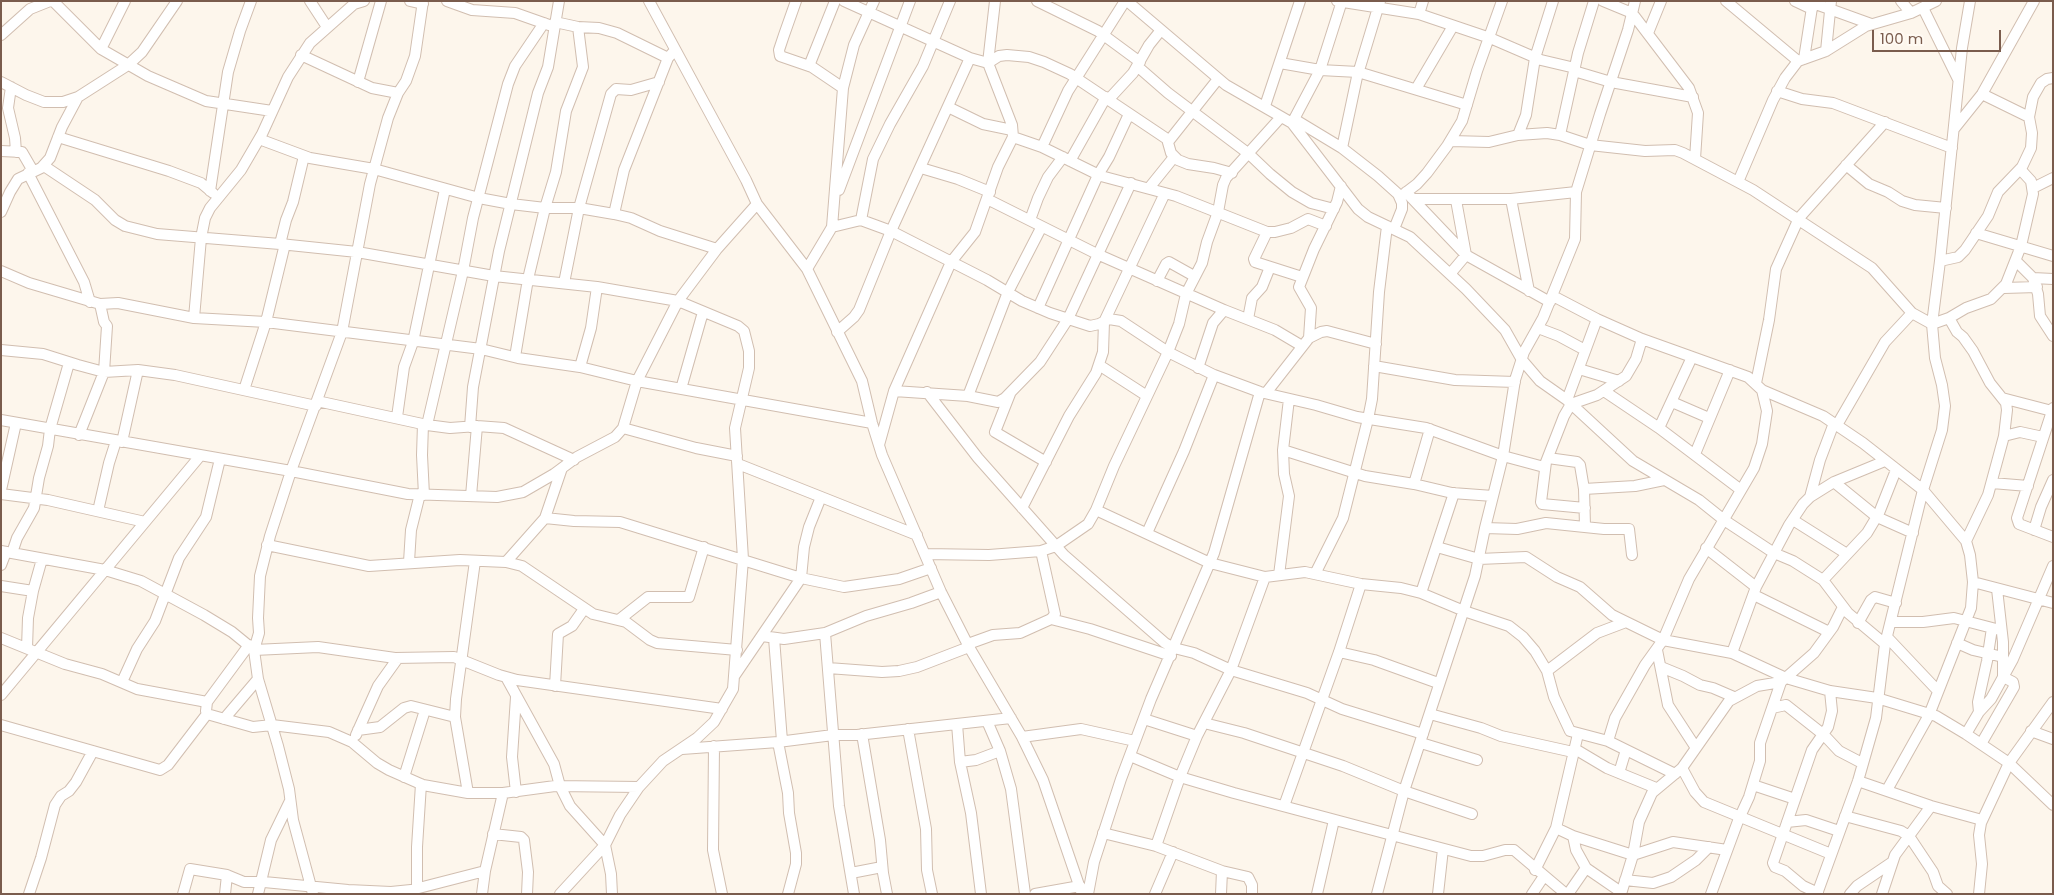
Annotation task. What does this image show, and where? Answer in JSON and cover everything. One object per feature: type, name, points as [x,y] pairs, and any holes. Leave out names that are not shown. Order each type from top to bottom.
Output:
[{"type":"street","points":[[1,35],[30,9],[52,1],[101,49],[148,76],[206,101],[272,111]]},
{"type":"street","points":[[101,49],[126,1]]},
{"type":"street","points":[[1,82],[26,95],[52,103],[78,97],[128,65],[142,52],[177,1]]},
{"type":"street","points":[[194,318],[201,238],[205,218],[214,194],[230,66],[251,1]]},
{"type":"street","points":[[310,1],[327,27]]},
{"type":"street","points":[[214,194],[241,170],[260,139],[288,77],[310,43],[354,4],[364,1]]},
{"type":"street","points":[[358,82],[381,1]]},
{"type":"street","points":[[1,725],[160,770],[168,765],[207,714],[207,702],[252,648],[259,633],[260,576],[267,546],[291,471],[342,332],[374,169],[388,118],[398,93],[406,81],[415,56],[423,2],[410,1]]},
{"type":"street","points":[[447,1],[467,9],[482,6],[515,13],[551,24],[599,28],[672,54]]},
{"type":"street","points":[[471,496],[474,427],[473,387],[494,276],[538,93],[548,67],[551,24],[559,1]]},
{"type":"street","points":[[650,1],[672,54],[742,171],[757,204],[807,269],[862,381],[879,446],[941,592],[968,645],[1012,718],[1049,794],[1081,890],[1035,894]]},
{"type":"street","points":[[796,1],[779,54],[783,58],[809,66],[843,88]]},
{"type":"street","points":[[809,66],[835,1]]},
{"type":"street","points":[[844,1],[970,58],[988,63],[1000,56],[1029,57],[1044,62],[1077,78],[1166,139],[1174,157],[1188,164],[1232,172]]},
{"type":"street","points":[[807,269],[832,227],[843,88],[851,53],[874,1]]},
{"type":"street","points":[[835,199],[885,64],[902,27],[910,1]]},
{"type":"street","points":[[861,220],[870,170],[876,151],[919,74],[950,1]]},
{"type":"street","points":[[879,446],[894,391],[951,262],[975,232],[998,167],[1013,134],[988,63],[995,1]]},
{"type":"street","points":[[1037,1],[1103,35],[1139,64],[1168,93],[1249,154],[1270,174],[1305,200],[1334,209]]},
{"type":"street","points":[[1042,147],[1062,101],[1126,1],[1218,79],[1282,117],[1342,148],[1406,196],[1466,255],[1529,291],[1642,339],[1748,377],[1759,386],[1823,416],[1886,461],[1923,490],[1966,541],[1970,555],[1973,582],[1971,608],[1929,715],[1887,790]]},
{"type":"street","points":[[1265,106],[1300,1]]},
{"type":"street","points":[[1419,14],[1423,1]]},
{"type":"street","points":[[1316,574],[1343,518],[1368,419],[1372,398],[1379,292],[1391,227],[1402,209],[1406,196],[1451,141],[1462,121],[1477,71],[1502,1]]},
{"type":"street","points":[[1518,135],[1526,115],[1535,58],[1553,1]]},
{"type":"street","points":[[1560,135],[1574,70],[1594,1]]},
{"type":"street","points":[[1603,1],[1632,13],[1689,88],[1698,113],[1695,159]]},
{"type":"street","points":[[1377,894],[1404,791],[1430,714],[1438,683],[1464,612],[1479,559],[1484,528],[1503,456],[1515,382],[1522,360],[1551,299],[1575,238],[1576,192],[1628,30],[1635,1]]},
{"type":"street","points":[[1648,33],[1661,1]]},
{"type":"street","points":[[1726,1],[1762,34],[1801,60]]},
{"type":"street","points":[[1795,1],[1831,6],[1871,24]]},
{"type":"street","points":[[1901,1],[1911,13]]},
{"type":"street","points":[[1830,691],[1832,711],[1828,727],[1812,750],[1774,865],[1804,886],[1818,893],[1858,781],[1876,718],[1877,698],[1886,641],[1923,490],[1942,430],[1945,406],[1935,358],[1932,324],[1946,208],[1958,80],[1970,1]]},
{"type":"street","points":[[1954,129],[1982,94],[2034,1]]},
{"type":"street","points":[[1293,121],[1320,70],[1340,2],[1378,5],[1419,14],[1490,38],[1535,58],[1611,82],[1693,97]]},
{"type":"street","points":[[1801,60],[1826,51],[1848,40],[1859,30],[1871,24],[1911,13],[1934,2]]},
{"type":"street","points":[[1738,182],[1777,91],[1801,60],[1813,4]]},
{"type":"street","points":[[1342,148],[1358,72],[1378,5]]},
{"type":"street","points":[[1826,51],[1831,6]]},
{"type":"street","points":[[1923,8],[1958,80]]},
{"type":"street","points":[[409,562],[411,530],[422,495],[422,455],[425,424],[464,271],[473,218],[510,78],[515,66],[551,24]]},
{"type":"street","points":[[1416,89],[1453,26]]},
{"type":"street","points":[[515,357],[528,279],[545,208],[556,172],[566,111],[583,66],[578,27]]},
{"type":"street","points":[[1030,220],[1048,177],[1067,159],[1108,98],[1139,64],[1149,45],[1161,30]]},
{"type":"street","points":[[614,214],[624,170],[672,54]]},
{"type":"street","points":[[301,55],[372,88],[398,93]]},
{"type":"street","points":[[837,332],[859,310],[891,232],[970,58]]},
{"type":"street","points":[[1280,63],[1320,70],[1358,72],[1467,104]]},
{"type":"street","points":[[1940,261],[1958,256],[1965,250],[1988,216],[1998,192],[2020,169],[2031,148],[2032,133],[2029,117],[2038,87],[2044,80],[2053,78]]},
{"type":"street","points":[[1168,142],[1218,79]]},
{"type":"street","points":[[564,283],[579,208],[613,90],[620,88],[631,90],[659,82]]},
{"type":"street","points":[[11,87],[8,108],[16,152]]},
{"type":"street","points":[[1777,91],[1802,99],[1833,103],[1952,148]]},
{"type":"street","points":[[1982,94],[2029,117]]},
{"type":"street","points":[[1,212],[18,179],[44,166],[50,158],[78,97]]},
{"type":"street","points":[[948,107],[983,124],[1013,134],[1042,147],[1098,175],[1165,193],[1267,232],[1291,228],[1308,219],[1326,226]]},
{"type":"street","points":[[1038,308],[1098,175],[1109,157],[1129,114]]},
{"type":"street","points":[[925,554],[989,555],[1040,551],[1056,546],[1088,524],[1168,352],[1179,324],[1186,294],[1202,262],[1218,212],[1223,185],[1232,172],[1282,117]]},
{"type":"street","points":[[1293,121],[1358,209],[1368,217],[1410,237],[1450,274],[1505,330],[1522,360],[1540,381],[1569,402],[1633,462],[1699,500],[1724,520],[1774,553],[1793,561],[1823,580],[1843,607],[1858,623],[1886,641],[1938,691]]},
{"type":"street","points":[[1608,741],[1615,718],[1645,665],[1663,640],[1689,579],[1754,468],[1762,444],[1767,411],[1759,386],[1776,269],[1799,218],[1885,122]]},
{"type":"street","points":[[1451,141],[1489,142],[1532,133],[1560,135],[1590,145],[1645,150],[1674,150],[1738,182],[1799,218],[1872,268],[1912,313],[1932,324],[1991,299],[2004,288],[2021,246],[2033,188],[2031,181],[2020,169]]},
{"type":"street","points":[[58,137],[169,171],[201,183],[214,194]]},
{"type":"street","points":[[260,139],[304,156],[374,169],[479,198],[545,208],[579,208],[631,218],[660,231],[717,249]]},
{"type":"street","points":[[1,151],[24,154],[84,282],[90,302]]},
{"type":"street","points":[[244,390],[266,322],[286,220],[294,202],[304,156]]},
{"type":"street","points":[[1149,188],[1174,157]]},
{"type":"street","points":[[1846,165],[1869,184],[1888,192],[1902,201],[1915,205],[1946,208]]},
{"type":"street","points":[[44,166],[95,200],[115,220],[125,226],[158,234],[357,252],[494,276],[597,287],[678,302],[738,326],[747,334],[750,368],[735,428],[743,559],[733,689],[714,722],[697,738],[663,761],[639,787],[620,815],[605,845],[560,894]]},
{"type":"street","points":[[921,168],[958,179],[1041,228],[1097,254],[1186,294],[1306,342]]},
{"type":"street","points":[[2033,188],[2053,178]]},
{"type":"street","points":[[894,391],[968,396],[998,402],[1010,393],[1040,362],[1068,320],[1131,183]]},
{"type":"street","points":[[1306,342],[1311,308],[1307,299],[1299,290],[1302,277],[1340,195],[1341,186]]},
{"type":"street","points":[[397,417],[404,367],[413,342],[445,189]]},
{"type":"street","points":[[1406,196],[1456,200],[1510,199],[1576,192]]},
{"type":"street","points":[[1022,508],[1068,416],[1099,365],[1103,352],[1104,322],[1128,267],[1165,193]]},
{"type":"street","points":[[1510,199],[1529,291]]},
{"type":"street","points":[[1456,200],[1466,255]]},
{"type":"street","points":[[1,420],[291,471],[408,494],[497,497],[523,492],[615,437],[623,428],[637,381],[678,302],[717,249],[757,204]]},
{"type":"street","points":[[832,227],[861,220],[891,232],[1038,308],[1068,320],[1090,326],[1113,319],[1121,321],[1168,352],[1198,368],[1263,393],[1368,419],[1430,429],[1503,456],[1546,462],[1580,464],[1584,489],[1585,526]]},
{"type":"street","points":[[968,396],[1008,292],[1041,228]]},
{"type":"street","points":[[1267,232],[1254,260],[1270,268],[1302,277]]},
{"type":"street","points":[[1976,232],[2053,256]]},
{"type":"street","points":[[1450,274],[1466,255]]},
{"type":"street","points":[[2016,260],[2035,283],[2040,316],[2053,336]]},
{"type":"street","points":[[1157,281],[1169,262],[1194,276]]},
{"type":"street","points":[[1248,318],[1252,298],[1262,287],[1270,268]]},
{"type":"street","points":[[1,271],[29,283],[100,304],[118,303],[194,318],[266,322],[413,342],[481,349],[515,357],[580,367],[637,381],[872,424]]},
{"type":"street","points":[[2004,288],[2053,280]]},
{"type":"street","points":[[580,367],[591,328],[597,287]]},
{"type":"street","points":[[79,435],[104,372],[107,326],[104,322],[100,304]]},
{"type":"street","points":[[1198,368],[1214,323],[1224,310]]},
{"type":"street","points":[[681,388],[703,312]]},
{"type":"street","points":[[1810,498],[1820,460],[1836,424],[1887,340],[1912,313]]},
{"type":"street","points":[[1949,318],[1957,332],[1973,351],[1990,383],[2002,398],[2007,410],[2004,436],[1992,483],[1985,503],[1966,541]]},
{"type":"street","points":[[1585,508],[1542,504],[1540,502],[1546,462],[1569,402],[1578,369],[1597,319]]},
{"type":"street","points":[[1538,328],[1559,336],[1585,350]]},
{"type":"street","points":[[1088,894],[1094,862],[1130,756],[1210,563],[1263,393],[1306,342],[1327,331],[1376,344]]},
{"type":"street","points":[[1569,402],[1604,391],[1626,376],[1636,359],[1642,339]]},
{"type":"street","points":[[1,350],[44,354],[68,363],[104,372],[138,370],[175,375],[244,390],[450,428],[504,428],[574,460]]},
{"type":"street","points":[[1659,428],[1692,357]]},
{"type":"street","points":[[1,565],[6,552],[17,538],[32,512],[48,446],[50,429],[68,363]]},
{"type":"street","points":[[1099,365],[1147,396]]},
{"type":"street","points":[[1374,366],[1455,380],[1515,382]]},
{"type":"street","points":[[1578,369],[1619,381]]},
{"type":"street","points":[[98,511],[109,463],[119,442],[138,370]]},
{"type":"street","points":[[1695,454],[1730,370]]},
{"type":"street","points":[[1147,533],[1184,451],[1214,375]]},
{"type":"street","points":[[1604,391],[1695,454],[1741,490]]},
{"type":"street","points":[[927,392],[978,458],[1056,546],[1172,652]]},
{"type":"street","points":[[1010,393],[995,432],[1046,462]]},
{"type":"street","points":[[2002,398],[2052,412],[2042,437],[2017,522],[2053,537]]},
{"type":"street","points":[[1280,575],[1289,496],[1284,474],[1284,450],[1289,399]]},
{"type":"street","points":[[1672,402],[1709,418]]},
{"type":"street","points":[[16,423],[1,492],[145,522]]},
{"type":"street","points":[[623,428],[738,460],[821,497],[916,535]]},
{"type":"street","points":[[1414,484],[1430,429]]},
{"type":"street","points":[[2004,436],[2020,432],[2042,437]]},
{"type":"street","points":[[1284,450],[1354,473],[1454,493],[1493,496]]},
{"type":"street","points":[[1,695],[200,456]]},
{"type":"street","points":[[122,682],[138,649],[155,621],[180,558],[200,528],[208,511],[220,459]]},
{"type":"street","points":[[1732,653],[1755,591],[1774,553],[1793,520],[1810,498],[1834,482],[1886,461]]},
{"type":"street","points":[[506,562],[546,518],[562,468]]},
{"type":"street","points":[[1823,580],[1867,533],[1877,518],[1896,470]]},
{"type":"street","points":[[1584,489],[1635,486],[1664,480]]},
{"type":"street","points":[[2034,530],[2041,507],[2053,480]]},
{"type":"street","points":[[1834,482],[1877,518],[1913,533]]},
{"type":"street","points":[[1992,483],[2028,486]]},
{"type":"street","points":[[1421,593],[1454,493]]},
{"type":"street","points":[[734,676],[801,578],[804,547],[809,526],[821,497]]},
{"type":"street","points":[[1096,510],[1210,563],[1265,577],[1295,573],[1316,574],[1361,584],[1400,588],[1421,593],[1464,612],[1509,626],[1523,637],[1535,651],[1547,672],[1554,697],[1568,728],[1574,733],[1608,741],[1679,771],[1701,800],[1831,854]]},
{"type":"street","points":[[546,518],[574,522],[620,522],[801,578],[844,587],[899,579],[931,568]]},
{"type":"street","points":[[1793,520],[1846,554]]},
{"type":"street","points":[[1484,528],[1517,528],[1546,523],[1604,529],[1629,529],[1632,555]]},
{"type":"street","points":[[267,546],[369,566],[409,562],[506,562],[522,566],[593,614],[620,619],[657,643],[737,650]]},
{"type":"street","points":[[620,619],[648,597],[689,597],[704,547]]},
{"type":"street","points":[[1436,547],[1479,559],[1526,557],[1557,577],[1580,587],[1603,609],[1663,640],[1732,653],[1784,680],[1830,691],[1877,698],[1945,721],[2009,763],[2053,805]]},
{"type":"street","points":[[1706,548],[1755,591],[1829,632]]},
{"type":"street","points":[[828,668],[882,672],[899,671],[917,667],[993,635],[1020,633],[1051,619],[1055,614],[1040,551]]},
{"type":"street","points":[[6,552],[106,570],[141,581],[232,632],[252,648],[318,647],[398,658],[416,656],[454,657],[506,677],[556,686],[722,709]]},
{"type":"street","points":[[27,648],[27,626],[42,558]]},
{"type":"street","points":[[468,792],[455,717],[474,561]]},
{"type":"street","points":[[1966,734],[1979,712],[1991,699],[2014,659],[2053,566]]},
{"type":"street","points":[[1156,846],[1180,777],[1197,736],[1231,670],[1265,577]]},
{"type":"street","points":[[1973,582],[2053,603]]},
{"type":"street","points":[[1284,806],[1361,584]]},
{"type":"street","points":[[1,586],[33,592]]},
{"type":"street","points":[[1997,589],[1996,629],[2003,657],[2003,677]]},
{"type":"street","points":[[762,636],[784,639],[825,633],[866,616],[911,604],[941,592]]},
{"type":"street","points":[[1858,623],[1871,600],[1875,597],[1896,603]]},
{"type":"street","points":[[1711,894],[1726,850],[1753,785],[1760,761],[1760,742],[1784,680],[1814,653],[1843,607]]},
{"type":"street","points":[[556,686],[558,634],[572,626],[584,609]]},
{"type":"street","points":[[1891,622],[1924,622],[1954,618],[1996,629]]},
{"type":"street","points":[[1051,619],[1090,628],[1172,652],[1194,654],[1231,670],[1307,693],[1477,760]]},
{"type":"street","points":[[1547,672],[1597,633],[1626,622]]},
{"type":"street","points":[[1979,712],[1978,702],[1988,654],[1996,629]]},
{"type":"street","points":[[825,633],[839,806],[854,894]]},
{"type":"street","points":[[1,638],[65,664],[102,674],[148,692],[207,702]]},
{"type":"street","points":[[774,638],[780,742],[796,853],[796,864],[788,894]]},
{"type":"street","points":[[1957,643],[2003,657]]},
{"type":"street","points":[[252,648],[258,679],[283,763],[293,820],[312,890]]},
{"type":"street","points":[[1657,650],[1662,684],[1668,705],[1696,748]]},
{"type":"street","points":[[1339,652],[1374,660],[1438,683]]},
{"type":"street","points":[[352,742],[378,686],[398,658]]},
{"type":"street","points":[[1661,667],[1700,685],[1734,697]]},
{"type":"street","points":[[506,677],[554,764],[560,786],[570,806],[605,845],[611,874],[612,894]]},
{"type":"street","points":[[1980,744],[2014,688],[2013,682],[2003,677]]},
{"type":"street","points":[[224,719],[258,679]]},
{"type":"street","points":[[1573,836],[1580,860],[1586,868],[1621,893],[1633,855],[1639,822],[1652,793],[1679,771],[1724,707],[1734,697],[1757,686],[1784,680]]},
{"type":"street","points":[[516,697],[512,757],[516,792]]},
{"type":"street","points":[[1979,894],[1982,864],[1978,835],[1982,820],[2009,763],[2053,702]]},
{"type":"street","points":[[1772,708],[1786,705],[1824,735],[1839,751],[1862,763]]},
{"type":"street","points":[[358,730],[380,727],[404,708],[410,706],[455,717]]},
{"type":"street","points":[[404,777],[425,710]]},
{"type":"street","points":[[207,714],[253,727],[272,726],[329,732],[352,742],[377,764],[404,777],[421,784],[468,792],[503,793],[560,786],[639,787]]},
{"type":"street","points":[[1430,714],[1481,728],[1501,736],[1574,750],[1607,768],[1656,788]]},
{"type":"street","points":[[679,749],[780,742],[833,735],[862,734],[1012,718]]},
{"type":"street","points":[[1144,719],[1197,736]]},
{"type":"street","points":[[987,721],[1000,751],[1011,789],[1025,894]]},
{"type":"street","points":[[1204,723],[1244,733],[1302,754],[1343,766],[1404,791],[1472,814]]},
{"type":"street","points":[[957,724],[960,762],[971,813],[980,894]]},
{"type":"street","points":[[908,729],[926,829],[927,870],[932,894]]},
{"type":"street","points":[[1022,737],[1080,729],[1136,741]]},
{"type":"street","points":[[2032,731],[2053,739]]},
{"type":"street","points":[[862,734],[887,894]]},
{"type":"street","points":[[1532,894],[1556,828],[1578,734]]},
{"type":"street","points":[[714,746],[713,850],[722,894]]},
{"type":"street","points":[[1619,773],[1626,750]]},
{"type":"street","points":[[29,894],[55,806],[61,796],[69,791],[76,782],[93,751]]},
{"type":"street","points":[[960,762],[976,760],[1000,751]]},
{"type":"street","points":[[1130,756],[1180,777],[1471,856],[1482,856],[1514,850],[1567,894],[1586,868]]},
{"type":"street","points":[[1858,781],[1931,806],[1982,820]]},
{"type":"street","points":[[416,888],[421,784]]},
{"type":"street","points":[[1753,785],[1795,799]]},
{"type":"street","points":[[482,894],[485,871],[503,793]]},
{"type":"street","points":[[258,894],[271,840],[291,800]]},
{"type":"street","points":[[1882,894],[1891,863],[1931,806]]},
{"type":"street","points":[[1845,816],[1901,831],[1909,836],[1933,872],[1936,890],[1947,894]]},
{"type":"street","points":[[1317,894],[1334,820]]},
{"type":"street","points":[[1787,822],[1806,820],[1839,831]]},
{"type":"street","points":[[1556,828],[1573,836],[1633,855],[1673,842],[1726,850]]},
{"type":"street","points":[[1104,833],[1156,846],[1222,871],[1248,877],[1252,885],[1252,894]]},
{"type":"street","points":[[493,834],[521,837],[524,840],[528,872],[527,894]]},
{"type":"street","points":[[1625,880],[1653,883],[1670,877],[1696,860],[1709,847]]},
{"type":"street","points":[[1438,894],[1443,849]]},
{"type":"street","points":[[1155,894],[1173,852]]},
{"type":"street","points":[[1850,894],[1858,886],[1891,863]]},
{"type":"street","points":[[851,873],[882,867]]},
{"type":"street","points":[[183,894],[190,868],[227,875],[244,882],[261,882],[312,890],[391,892],[416,888],[485,871]]},
{"type":"street","points":[[1221,894],[1222,871]]},
{"type":"street","points":[[225,894],[227,875]]}]
